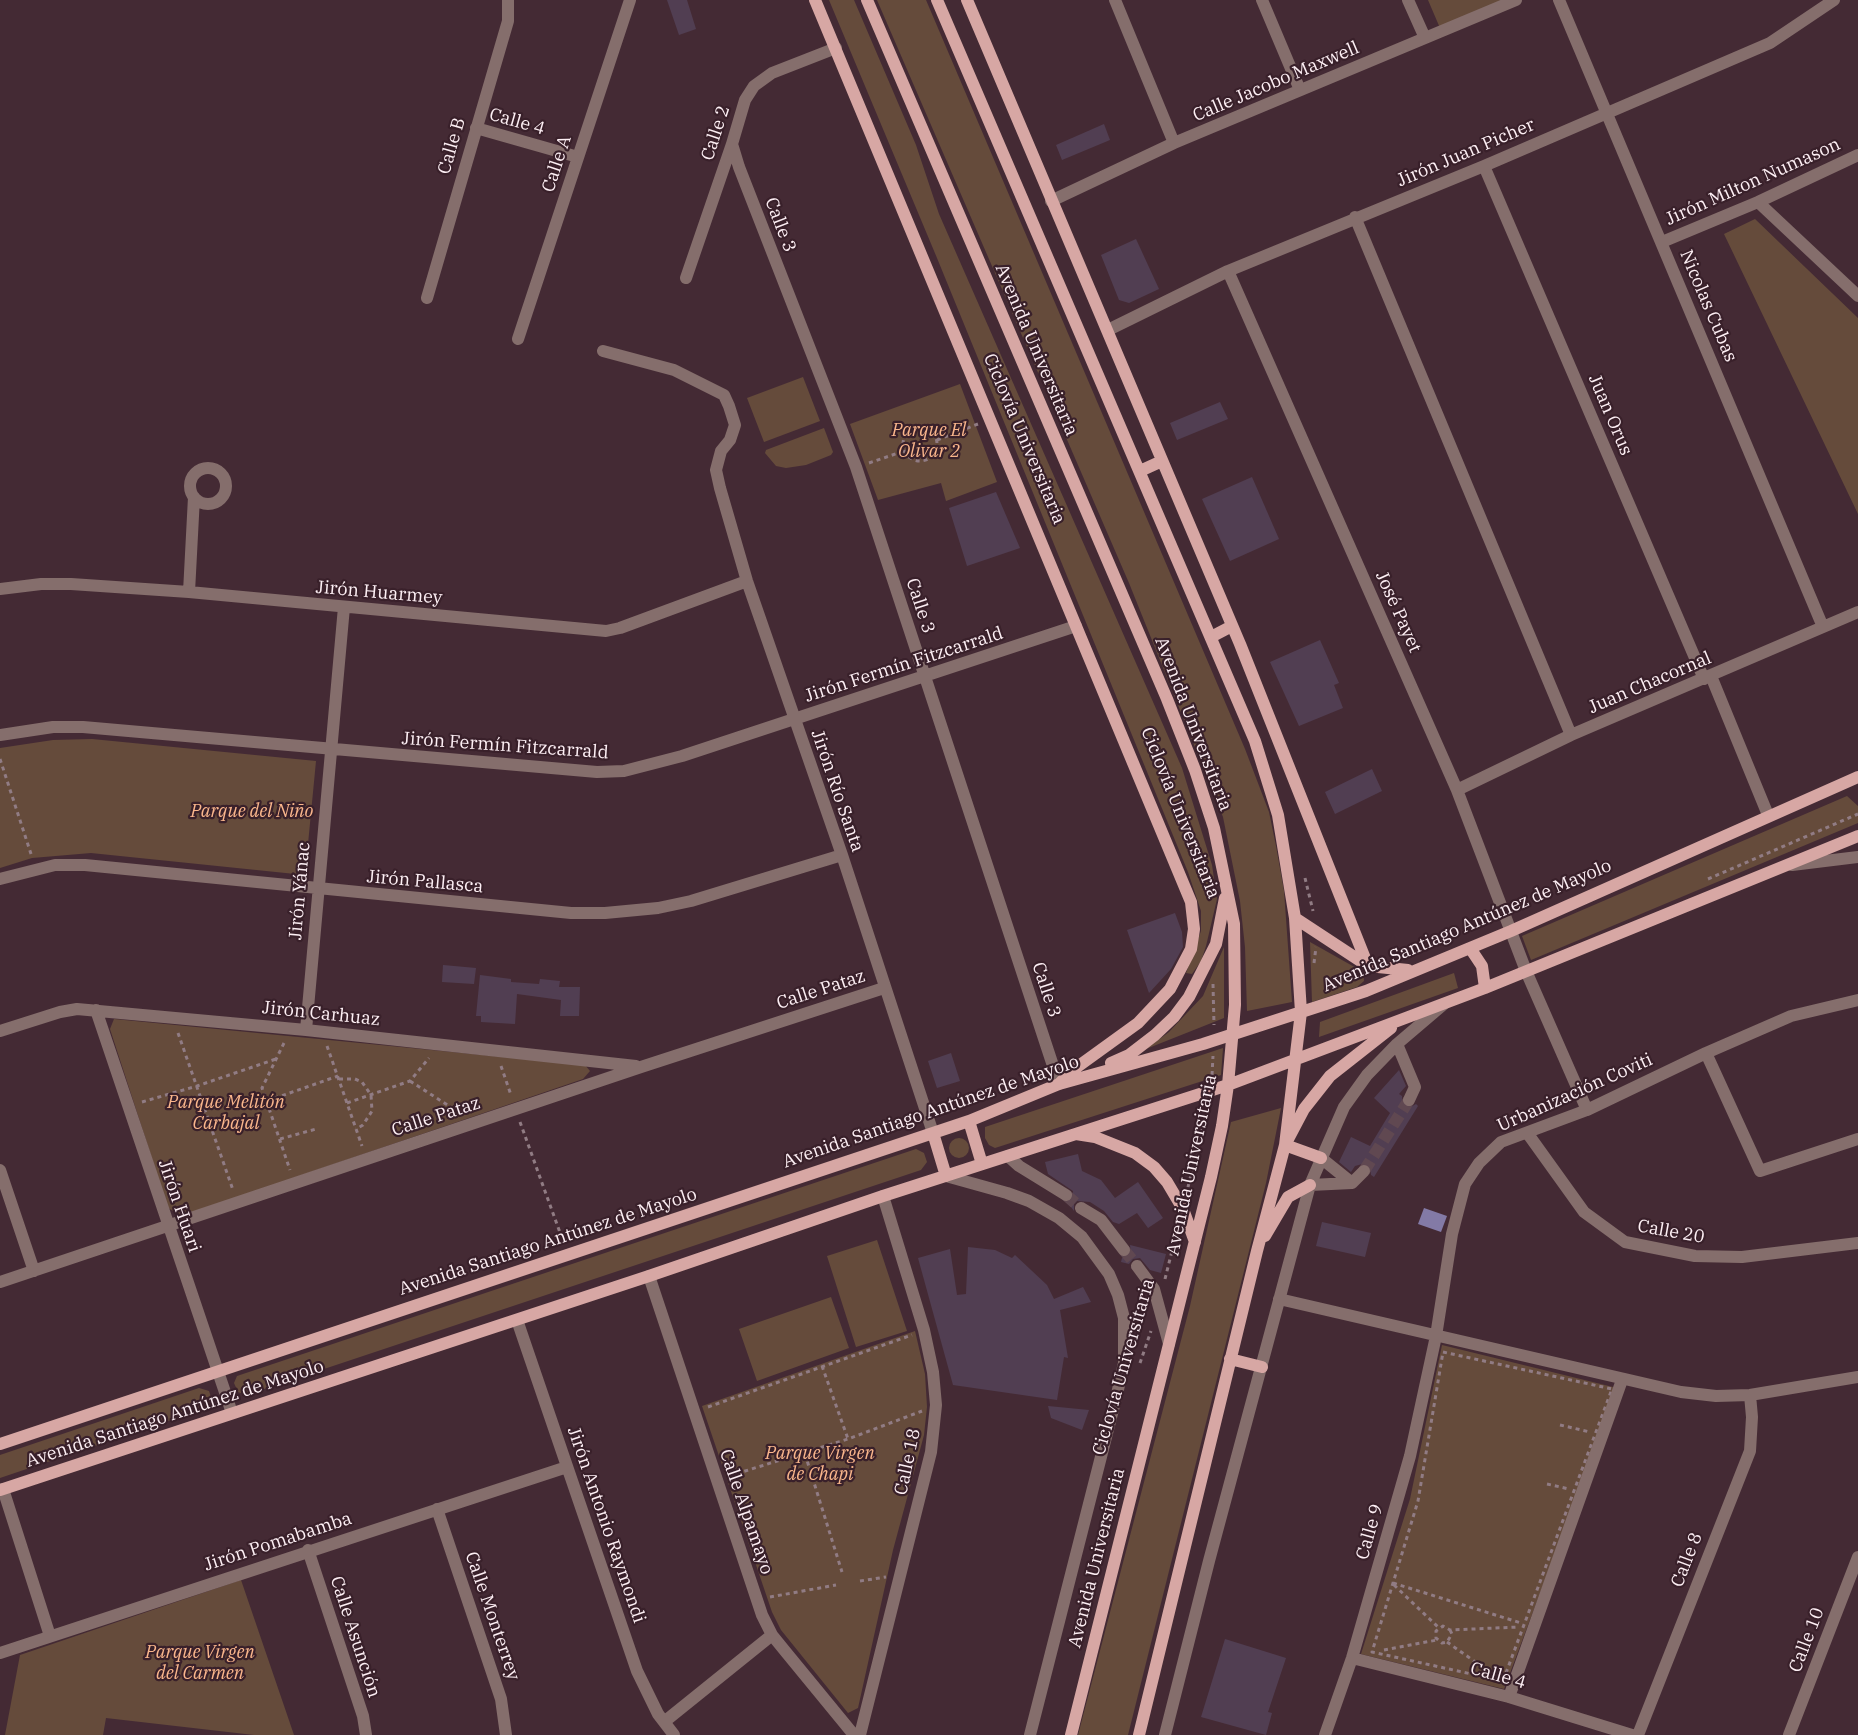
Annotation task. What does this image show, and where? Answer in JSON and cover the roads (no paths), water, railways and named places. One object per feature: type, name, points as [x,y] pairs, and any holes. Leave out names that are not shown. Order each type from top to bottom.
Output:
[{"type":"main road","points":[[815,0],[1191,902],[1194,929],[1191,949],[1170,989],[1138,1023],[1073,1070],[1059,1084]]},
{"type":"main road","name":"Avenida Universitaria","points":[[867,0],[1167,699],[1204,792],[1234,924],[1236,957],[1233,1034],[1228,1085],[1211,1177],[1071,1735]]},
{"type":"main road","points":[[937,0],[1255,742],[1276,806],[1290,878],[1295,918],[1301,1012],[1297,1060],[1285,1145],[1230,1359],[1139,1735]]},
{"type":"main road","points":[[967,0],[1232,626],[1368,966]]},
{"type":"main road","points":[[1140,470],[1162,461]]},
{"type":"main road","points":[[1211,637],[1232,626]]},
{"type":"main road","name":"Avenida Santiago Antúnez de Mayolo","points":[[0,1444],[568,1253],[969,1121],[1059,1084],[1214,1040],[1366,991],[1511,931],[1768,815],[1855,781]]},
{"type":"main road","name":"Avenida Santiago Antúnez de Mayolo","points":[[2,1490],[649,1276],[883,1196],[1228,1085],[1485,988],[1858,836]]},
{"type":"main road","points":[[1080,1078],[1129,1055],[1174,1017],[1203,973],[1216,944],[1227,888]]},
{"type":"main road","points":[[1295,918],[1368,966],[1388,970],[1413,970]]},
{"type":"main road","points":[[1470,948],[1482,966],[1485,988]]},
{"type":"main road","points":[[1285,1145],[1304,1109],[1330,1076],[1401,1020]]},
{"type":"main road","points":[[969,1121],[982,1164]]},
{"type":"main road","points":[[933,1132],[946,1176]]},
{"type":"main road","points":[[1074,1134],[1095,1138],[1135,1153],[1160,1175],[1182,1209],[1195,1242]]},
{"type":"main road","points":[[1285,1145],[1321,1158]]},
{"type":"main road","points":[[1257,1251],[1288,1196],[1310,1185]]},
{"type":"main road","points":[[1230,1359],[1262,1367]]},
{"type":"street","name":"Calle A","points":[[518,338],[630,0]]},
{"type":"street","points":[[1115,0],[1174,143]]},
{"type":"street","points":[[1262,0],[1300,90]]},
{"type":"street","points":[[1408,0],[1425,38]]},
{"type":"street","name":"Calle Jacobo Maxwell","points":[[1051,201],[1174,143],[1516,0]]},
{"type":"street","name":"Nicolas Cubas","points":[[1559,0],[1823,627]]},
{"type":"street","name":"Jirón Juan Picher","points":[[1108,330],[1228,271],[1355,217],[1484,166],[1607,111],[1770,43],[1834,0]]},
{"type":"street","name":"Calle B","points":[[427,298],[508,21],[508,2]]},
{"type":"street","name":"Calle 2","points":[[686,278],[732,144],[745,100],[761,79],[836,48]]},
{"type":"street","name":"Calle 4","points":[[476,128],[578,157]]},
{"type":"street","name":"Calle 3","points":[[732,144],[739,168],[856,467],[1059,1084]]},
{"type":"street","name":"Jirón Milton Numason","points":[[1662,242],[1758,202],[1858,155]]},
{"type":"street","name":"Juan Orus","points":[[1484,166],[1768,815]]},
{"type":"street","points":[[1758,202],[1858,296]]},
{"type":"street","points":[[1355,217],[1571,734]]},
{"type":"street","name":"José Payet","points":[[1228,271],[1457,790],[1526,971],[1587,1110]]},
{"type":"street","name":"Jirón Río Santa","points":[[603,351],[674,370],[724,395],[729,406],[735,425],[730,440],[721,450],[716,470],[747,581],[842,855],[884,988],[933,1132]]},
{"type":"street","points":[[189,592],[194,497]]},
{"type":"street","name":"Jirón Huarmey","points":[[0,590],[41,584],[71,584],[189,592],[606,631],[620,628],[747,581]]},
{"type":"street","name":"Jirón Yánac","points":[[306,1030],[344,607]]},
{"type":"street","name":"Juan Chacornal","points":[[1457,790],[1571,734],[1858,612]]},
{"type":"street","name":"Jirón Fermín Fitzcarrald","points":[[0,735],[53,727],[83,727],[597,772],[624,771],[674,758],[794,720],[1076,626]]},
{"type":"street","name":"Jirón Pallasca","points":[[0,879],[55,865],[85,865],[570,913],[623,912],[658,908],[691,901],[842,855]]},
{"type":"street","points":[[1782,866],[1858,857]]},
{"type":"street","name":"Calle Pataz","points":[[0,1282],[641,1067],[884,988]]},
{"type":"street","name":"Urbanización Coviti","points":[[1436,1336],[1452,1234],[1465,1184],[1479,1163],[1501,1142],[1528,1134],[1587,1110],[1706,1053],[1791,1016],[1858,1000]]},
{"type":"street","points":[[1165,1735],[1209,1560],[1310,1185],[1344,1106],[1367,1075],[1397,1044],[1444,1004]]},
{"type":"street","name":"Jirón Carhuaz","points":[[0,1031],[60,1012],[77,1009],[96,1010],[322,1031],[641,1067]]},
{"type":"street","name":"Jirón Huari","points":[[96,1010],[167,1226],[232,1413]]},
{"type":"street","points":[[1397,1044],[1415,1087],[1409,1100]]},
{"type":"street","points":[[1706,1053],[1760,1171],[1858,1139]]},
{"type":"street","name":"Calle 20","points":[[1528,1134],[1584,1212],[1625,1242],[1695,1256],[1742,1257],[1858,1243]]},
{"type":"street","points":[[1008,1156],[1019,1166],[1066,1195]]},
{"type":"street","points":[[1321,1158],[1352,1182]]},
{"type":"street","points":[[0,1170],[34,1270]]},
{"type":"street","points":[[1310,1185],[1352,1182],[1364,1171]]},
{"type":"street","name":"Avenida Universitaria","points":[[946,1176],[1014,1196],[1059,1218],[1082,1237],[1109,1274],[1118,1295],[1124,1318],[1124,1364],[1030,1735]]},
{"type":"street","name":"Calle 18","points":[[860,1735],[931,1452],[936,1405],[933,1372],[924,1330],[883,1196]]},
{"type":"street","points":[[1081,1208],[1100,1220],[1124,1250]]},
{"type":"street","points":[[1137,1266],[1154,1289],[1169,1344]]},
{"type":"street","name":"Calle Alpamayo","points":[[649,1276],[757,1599],[772,1634],[854,1735]]},
{"type":"street","points":[[1279,1300],[1371,1319],[1622,1380],[1681,1392],[1716,1396],[1750,1395],[1858,1377]]},
{"type":"street","name":"Jirón Antonio Raymondi","points":[[517,1320],[637,1671],[646,1693],[674,1735]]},
{"type":"street","name":"Calle 9","points":[[1325,1735],[1352,1658],[1410,1456],[1436,1336]]},
{"type":"street","points":[[1509,1697],[1622,1380]]},
{"type":"street","name":"Calle 8","points":[[1638,1735],[1750,1451],[1752,1417],[1750,1395]]},
{"type":"street","name":"Jirón Pomabamba","points":[[0,1653],[567,1466]]},
{"type":"street","points":[[2,1490],[50,1636]]},
{"type":"street","name":"Calle Monterrey","points":[[438,1509],[501,1699],[506,1735]]},
{"type":"street","name":"Calle Asunción","points":[[308,1550],[363,1716],[366,1735]]},
{"type":"street","name":"Calle 10","points":[[1789,1735],[1858,1557]]},
{"type":"street","points":[[664,1722],[772,1634]]},
{"type":"street","name":"Calle 4","points":[[1352,1658],[1509,1697],[1632,1735]]},
{"type":"tunnel","points":[[1364,1171],[1409,1100]]},
{"type":"tunnel","points":[[1066,1195],[1081,1208]]},
{"type":"tunnel","points":[[1124,1250],[1137,1266]]},
{"type":"park label","name":"Parque El Olivar 2","points":[[929,441]]},
{"type":"park label","name":"Parque del Niño","points":[[252,812]]},
{"type":"park label","name":"Parque Melitón Carbajal","points":[[226,1113]]},
{"type":"park label","name":"Parque Virgen de Chapi","points":[[820,1464]]},
{"type":"park label","name":"Parque Virgen del Carmen","points":[[200,1664]]}]
